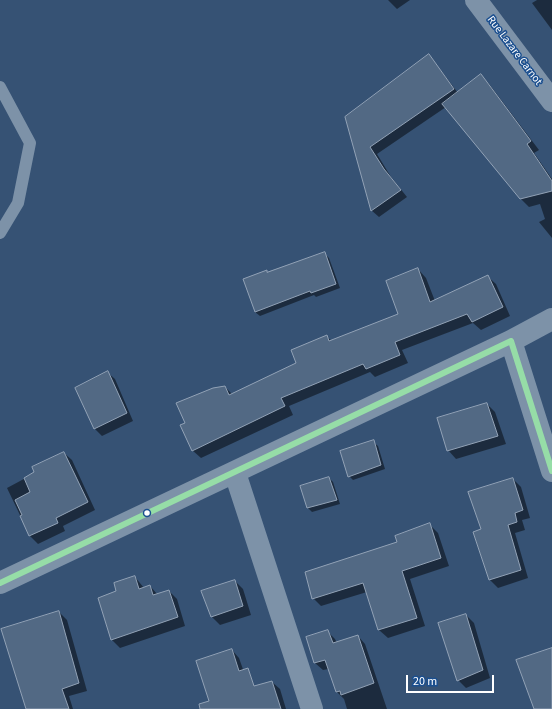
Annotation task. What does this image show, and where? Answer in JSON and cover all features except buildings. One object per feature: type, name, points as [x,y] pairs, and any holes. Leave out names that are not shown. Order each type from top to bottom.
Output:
[{"type":"street","name":"Rue Lazare Carnot","points":[[476,0],[552,101]]},
{"type":"street","points":[[0,583],[301,439],[511,341],[552,319]]},
{"type":"street","points":[[511,341],[552,471]]},
{"type":"street","points":[[234,472],[312,709]]},
{"type":"lane","points":[[0,87],[30,143],[18,203],[0,234]]},
{"type":"transit line","points":[[511,341],[552,471]]},
{"type":"transit line","points":[[0,583],[511,341]]}]
